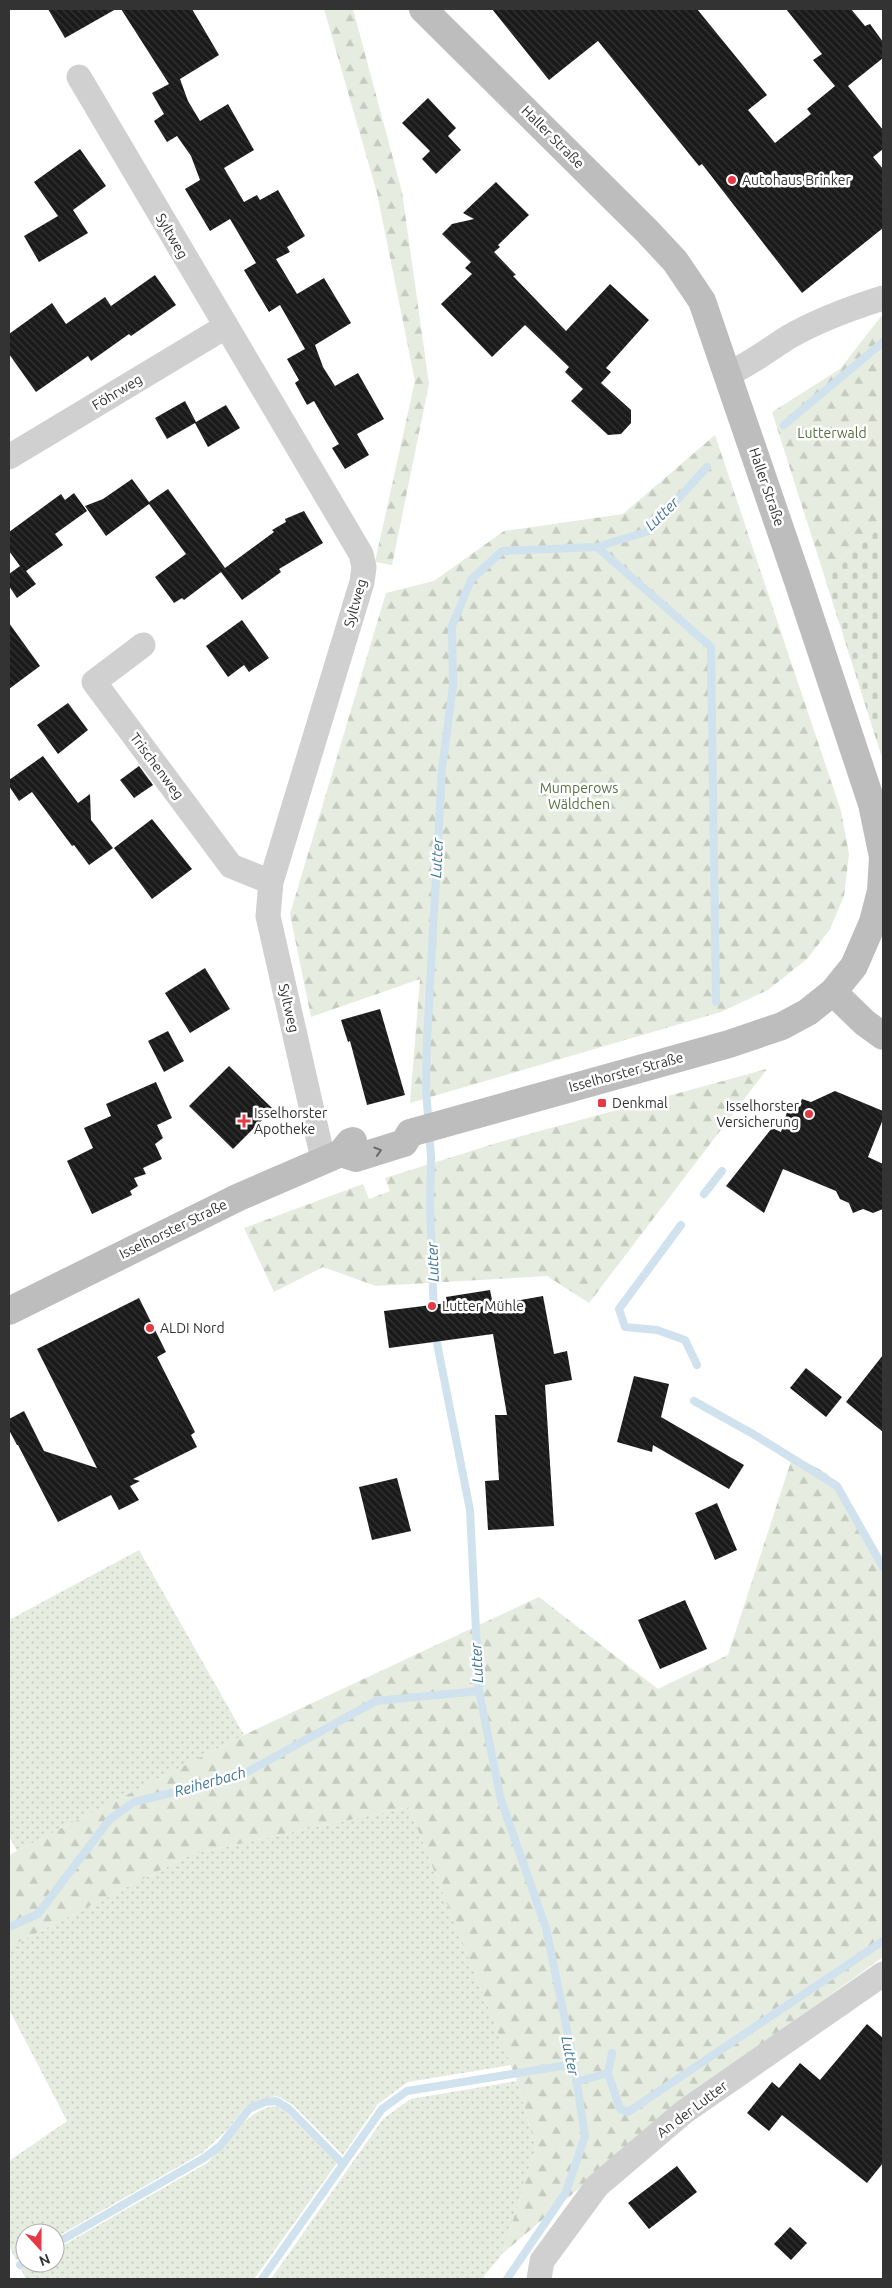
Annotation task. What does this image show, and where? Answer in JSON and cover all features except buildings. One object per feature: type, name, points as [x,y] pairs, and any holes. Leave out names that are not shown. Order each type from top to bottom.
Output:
[{"type":"street","name":"Haller Straße","points":[[423,9],[675,261],[702,301],[872,804],[883,857],[882,891],[874,922],[854,966],[833,992]]},
{"type":"street","name":"Syltweg","points":[[79,77],[361,554],[364,567],[362,582],[272,882],[268,916],[332,1156]]},
{"type":"street","points":[[728,374],[749,365],[788,338],[817,323],[883,298]]},
{"type":"street","name":"Föhrweg","points":[[9,457],[226,327]]},
{"type":"street","name":"Trischenweg","points":[[143,645],[94,682],[231,866],[272,882]]},
{"type":"street","points":[[833,992],[865,1023],[883,1036]]},
{"type":"street","name":"Isselhorster Straße","points":[[9,1311],[239,1197],[332,1156],[356,1158],[404,1143],[410,1133],[747,1038],[782,1026],[799,1017],[833,992]]},
{"type":"street","name":"An der Lutter","points":[[539,2279],[542,2260],[598,2186],[684,2112],[883,1974]]},
{"type":"green space","points":[[324,9],[353,9],[402,192],[429,384],[392,565],[375,562],[415,381],[377,193]]},
{"type":"green space","name":"Lutterwald","points":[[883,314],[883,526],[823,572],[772,412],[840,369]]},
{"type":"green space","name":"Mumperows Wäldchen","points":[[715,435],[841,811],[849,854],[844,896],[830,929],[808,958],[768,990],[721,1012],[410,1103],[420,979],[311,1017],[290,914],[386,593],[434,581],[504,531],[623,514]]},
{"type":"green space","points":[[883,526],[883,761],[823,572]]},
{"type":"green space","points":[[767,1069],[589,1303],[547,1276],[376,1286],[323,1267],[274,1292],[244,1228],[363,1184],[369,1199],[390,1191],[385,1178],[500,1142]]},
{"type":"green space","points":[[793,1455],[828,1474],[883,1560],[883,1957],[678,2104],[502,2254],[536,2149],[517,2081],[409,1807],[192,1854],[9,1947],[9,1855],[244,1735],[539,1597],[658,1689],[728,1655]]},
{"type":"green space","points":[[139,1550],[244,1735],[17,1851],[9,1836],[9,1620]]},
{"type":"green space","points":[[409,1807],[511,2065],[408,2082],[378,2104],[343,2155],[293,2105],[277,2096],[262,2099],[245,2107],[227,2130],[202,2153],[65,2232],[65,2223],[15,2223],[15,2258],[9,2246],[9,2161],[67,2121],[9,2009],[9,1947],[192,1854]]},
{"type":"green space","points":[[517,2081],[536,2149],[502,2254],[484,2276],[484,2279],[271,2279],[383,2119],[410,2099]]},
{"type":"green space","points":[[275,2106],[286,2112],[337,2163],[254,2279],[26,2279],[23,2273],[65,2273],[65,2244],[207,2163],[246,2120],[265,2109]]},
{"type":"waterway","name":"Lutter","points":[[784,425],[883,342]]},
{"type":"waterway","name":"Lutter","points":[[434,1314],[430,1207],[431,1157],[426,1089],[427,1039],[442,769],[453,686],[452,626],[471,580],[502,551],[597,547],[649,531],[707,467]]},
{"type":"waterway","points":[[597,547],[711,647],[716,1002]]},
{"type":"waterway","points":[[704,1194],[722,1171]]},
{"type":"waterway","points":[[681,1225],[619,1309],[625,1327],[657,1330],[685,1340],[697,1365]]},
{"type":"waterway","name":"Lutter","points":[[435,1333],[470,1510],[479,1691],[501,1800],[546,1928],[574,2064],[585,2136],[566,2192],[507,2279]]},
{"type":"waterway","points":[[694,1401],[753,1434],[837,1486],[883,1567]]},
{"type":"waterway","name":"Reiherbach","points":[[9,1927],[38,1914],[110,1819],[134,1802],[240,1776],[376,1701],[479,1691]]},
{"type":"waterway","points":[[612,2053],[608,2073],[620,2109],[628,2112],[883,1941]]},
{"type":"waterway","points":[[262,2279],[382,2109],[407,2091],[574,2064]]},
{"type":"waterway","points":[[576,2082],[608,2073]]},
{"type":"waterway","points":[[65,2238],[204,2158],[220,2146],[249,2109],[265,2102],[276,2101],[289,2109],[343,2164]]},
{"type":"place","name":"Autohaus Brinker","points":[[732,180]]},
{"type":"place","name":"Denkmal","points":[[602,1103]]},
{"type":"place","name":"Isselhorster Versicherung","points":[[809,1114]]},
{"type":"place","name":"Isselhorster Apotheke","points":[[244,1121]]},
{"type":"place","name":"Lutter Mühle","points":[[432,1306]]},
{"type":"place","name":"ALDI Nord","points":[[150,1328]]}]
